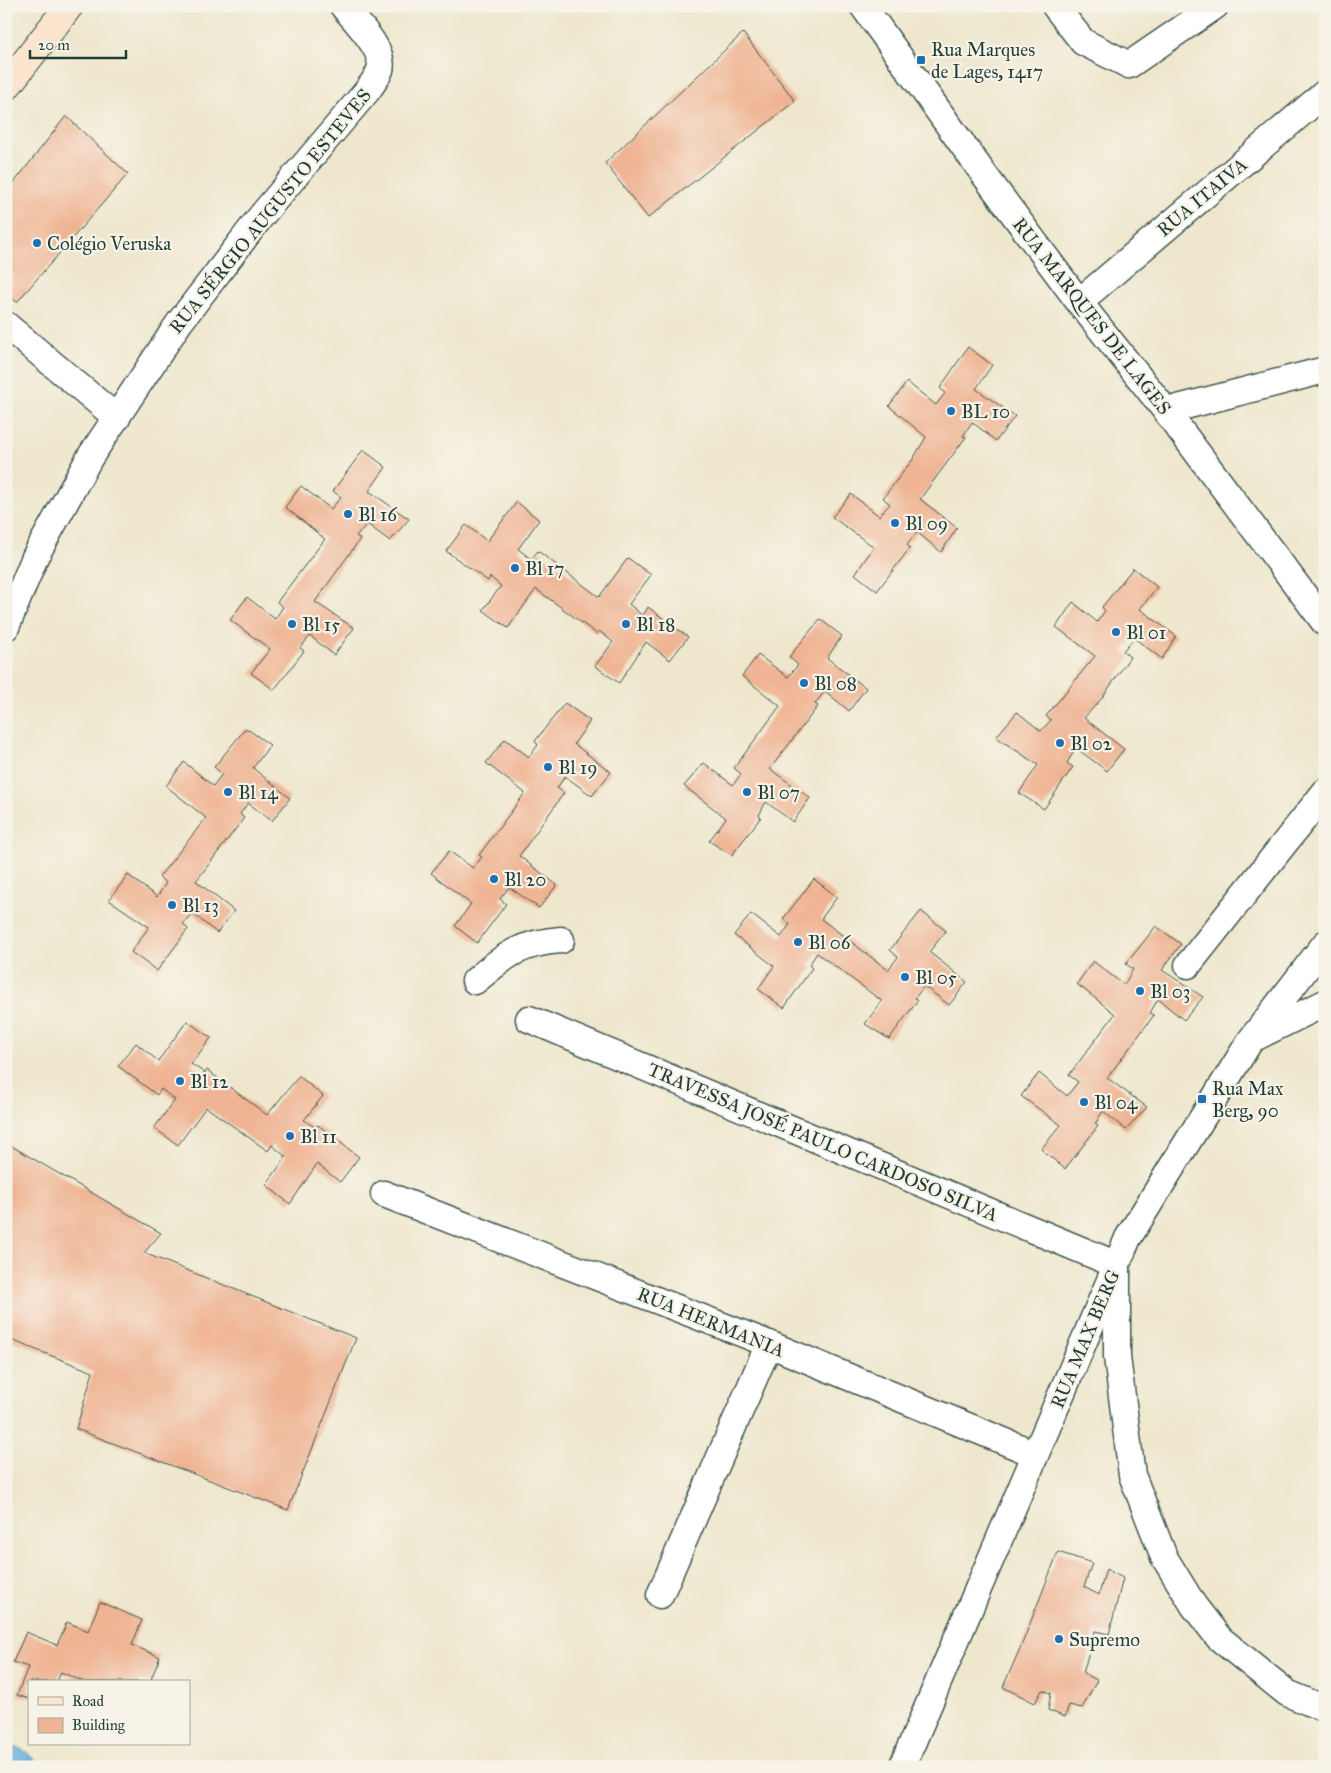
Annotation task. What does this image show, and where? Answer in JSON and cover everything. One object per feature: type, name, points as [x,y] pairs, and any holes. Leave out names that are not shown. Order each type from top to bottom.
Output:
[{"type":"main road","points":[[6,87],[69,6]]},
{"type":"street","name":"RUA SÉRGIO AUGUSTO ESTEVES","points":[[6,627],[35,556],[90,457],[184,315],[262,215],[376,78],[380,70],[379,55],[343,6]]},
{"type":"street","name":"RUA MARQUES DE LAGES","points":[[863,6],[983,173],[1079,302],[1166,411],[1325,623]]},
{"type":"street","points":[[1054,6],[1083,42],[1129,65],[1215,6]]},
{"type":"street","name":"RUA ITAIVA","points":[[1079,302],[1325,93]]},
{"type":"street","points":[[6,325],[117,418]]},
{"type":"street","points":[[1166,411],[1325,370]]},
{"type":"street","points":[[1188,965],[1325,792]]},
{"type":"street","points":[[475,981],[518,949],[542,941],[562,940]]},
{"type":"street","name":"RUA MAX BERG","points":[[902,1767],[1128,1238],[1250,1040],[1325,944]]},
{"type":"street","points":[[1250,1040],[1325,1003]]},
{"type":"street","name":"TRAVESSA JOSÉ PAULO CARDOSO SILVA","points":[[529,1019],[1117,1265]]},
{"type":"street","name":"RUA HERMANIA","points":[[384,1194],[769,1344],[1035,1454]]},
{"type":"street","points":[[1117,1265],[1117,1357],[1132,1476],[1164,1557],[1194,1606],[1219,1638],[1287,1693],[1325,1709]]},
{"type":"street","points":[[660,1595],[769,1344]]},
{"type":"water","points":[[6,1747],[18,1748],[26,1752],[40,1767],[6,1767]]},
{"type":"building","points":[[743,33],[795,101],[648,218],[605,163]]},
{"type":"building","name":"Colégio Veruska","points":[[66,116],[128,174],[17,302],[6,294],[6,193]]},
{"type":"building","points":[[968,347],[992,365],[976,389],[1015,416],[996,441],[972,422],[963,436],[966,437],[920,499],[957,528],[941,552],[917,532],[907,545],[910,548],[877,591],[855,574],[874,547],[832,517],[851,494],[879,516],[890,504],[883,498],[913,459],[926,437],[889,406],[907,382],[936,405],[945,393],[940,388]]},
{"type":"building","points":[[363,450],[386,467],[369,491],[409,519],[390,541],[367,524],[356,536],[360,539],[315,602],[354,628],[334,655],[310,636],[300,648],[304,651],[274,690],[251,673],[270,649],[230,620],[247,597],[275,619],[283,607],[277,602],[325,539],[285,507],[301,486],[331,509],[341,497],[333,491]]},
{"type":"building","points":[[517,502],[539,520],[518,549],[531,559],[538,551],[599,597],[628,558],[651,575],[629,604],[643,616],[648,607],[688,637],[670,660],[646,642],[619,683],[595,666],[613,642],[599,631],[597,634],[536,589],[508,628],[483,610],[501,586],[490,577],[488,581],[446,551],[466,525],[487,541]]},
{"type":"building","points":[[1133,568],[1157,587],[1140,609],[1176,636],[1162,659],[1134,638],[1123,651],[1130,657],[1102,698],[1084,718],[1124,749],[1107,771],[1076,748],[1067,763],[1073,767],[1044,809],[1019,793],[1038,765],[996,737],[1017,712],[1041,731],[1051,720],[1046,716],[1095,656],[1056,627],[1073,602],[1097,622],[1105,611],[1102,607]]},
{"type":"building","points":[[820,619],[842,636],[827,658],[866,688],[849,711],[825,691],[815,704],[818,706],[770,769],[810,798],[793,822],[766,802],[759,815],[761,817],[732,855],[709,841],[726,818],[684,786],[704,763],[733,785],[741,774],[734,768],[780,706],[742,676],[758,655],[788,677],[798,665],[789,657]]},
{"type":"building","points":[[565,703],[590,721],[574,744],[611,772],[592,796],[565,776],[557,788],[564,793],[519,856],[557,885],[539,908],[509,887],[500,899],[506,904],[477,943],[455,926],[471,904],[431,873],[449,851],[473,868],[482,857],[479,855],[525,793],[486,763],[505,739],[529,757],[538,745],[535,741]]},
{"type":"building","points":[[246,728],[270,745],[253,768],[290,798],[272,821],[248,803],[240,814],[244,818],[196,881],[234,911],[217,933],[192,913],[183,924],[188,929],[157,971],[131,952],[149,927],[109,900],[128,875],[157,897],[166,883],[159,877],[206,818],[166,786],[184,762],[213,786],[222,774],[214,767]]},
{"type":"building","points":[[814,879],[837,897],[821,919],[888,970],[898,957],[890,950],[921,911],[946,931],[929,952],[967,982],[949,1005],[924,986],[915,998],[918,1000],[889,1039],[865,1024],[882,1001],[817,953],[809,965],[812,968],[784,1008],[758,989],[774,966],[734,935],[751,914],[781,937],[790,924],[783,919]]},
{"type":"building","points":[[1156,926],[1181,944],[1162,970],[1203,997],[1184,1020],[1158,999],[1150,1013],[1154,1015],[1107,1078],[1147,1107],[1126,1130],[1103,1111],[1095,1124],[1098,1126],[1065,1169],[1041,1149],[1061,1125],[1021,1096],[1039,1073],[1067,1096],[1078,1082],[1069,1075],[1115,1014],[1077,984],[1093,961],[1124,985],[1133,969],[1126,964]]},
{"type":"building","points":[[187,1021],[211,1038],[191,1064],[205,1073],[207,1070],[267,1115],[299,1076],[323,1096],[304,1120],[316,1128],[318,1125],[359,1157],[340,1182],[317,1164],[290,1204],[266,1185],[286,1157],[272,1145],[268,1151],[206,1107],[178,1145],[154,1128],[175,1100],[161,1089],[157,1095],[118,1066],[136,1043],[158,1061]]},
{"type":"building","points":[[6,1143],[161,1233],[144,1253],[356,1338],[288,1510],[76,1429],[93,1372],[6,1338]]},
{"type":"building","name":"Supremo","points":[[1058,1552],[1092,1563],[1084,1587],[1099,1595],[1106,1569],[1123,1578],[1109,1634],[1095,1631],[1083,1673],[1097,1680],[1082,1708],[1069,1705],[1065,1717],[1048,1710],[1051,1693],[1042,1690],[1035,1703],[1003,1687]]},
{"type":"building","points":[[100,1602],[142,1620],[132,1645],[160,1657],[151,1679],[153,1680],[79,1680],[61,1672],[58,1680],[28,1680],[28,1699],[17,1695],[28,1667],[13,1662],[26,1632],[57,1645],[67,1622],[88,1631]]},
{"type":"place","name":"Rua Marques de Lages, 1417","points":[[921,60]]},
{"type":"place","name":"Colégio Veruska","points":[[37,243]]},
{"type":"place","name":"BL 10","points":[[951,411]]},
{"type":"place","name":"Bl 16","points":[[348,514]]},
{"type":"place","name":"Bl 09","points":[[895,523]]},
{"type":"place","name":"Bl 17","points":[[515,568]]},
{"type":"place","name":"Bl 15","points":[[292,624]]},
{"type":"place","name":"Bl 18","points":[[626,624]]},
{"type":"place","name":"Bl 01","points":[[1116,632]]},
{"type":"place","name":"Bl 08","points":[[804,683]]},
{"type":"place","name":"Bl 02","points":[[1060,743]]},
{"type":"place","name":"Bl 19","points":[[548,767]]},
{"type":"place","name":"Bl 14","points":[[228,792]]},
{"type":"place","name":"Bl 07","points":[[747,792]]},
{"type":"place","name":"Bl 20","points":[[494,879]]},
{"type":"place","name":"Bl 13","points":[[172,905]]},
{"type":"place","name":"Bl 06","points":[[798,942]]},
{"type":"place","name":"Bl 05","points":[[905,977]]},
{"type":"place","name":"Bl 03","points":[[1140,991]]},
{"type":"place","name":"Bl 12","points":[[180,1081]]},
{"type":"place","name":"Rua Max Berg, 90","points":[[1202,1099]]},
{"type":"place","name":"Bl 04","points":[[1084,1102]]},
{"type":"place","name":"Bl 11","points":[[290,1136]]},
{"type":"place","name":"Supremo","points":[[1059,1639]]}]
